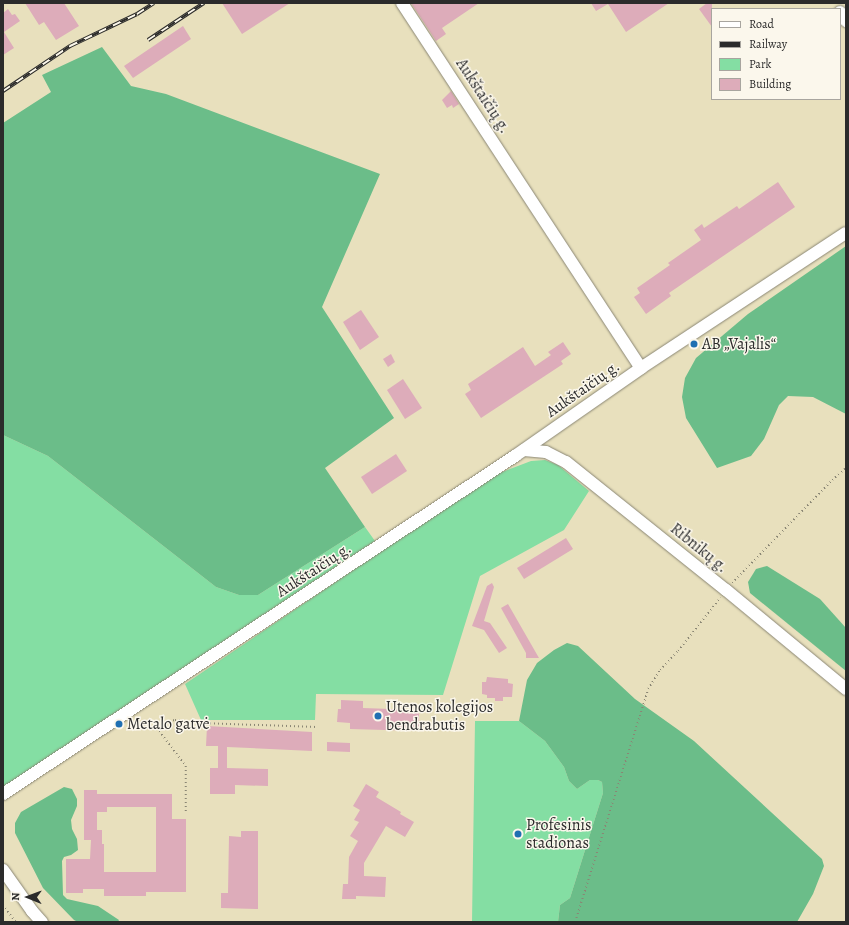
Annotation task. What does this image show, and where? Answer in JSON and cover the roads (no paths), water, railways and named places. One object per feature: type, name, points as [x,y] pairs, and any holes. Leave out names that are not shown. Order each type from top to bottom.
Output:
[{"type":"street","name":"Aukštaičių g.","points":[[402,3],[641,368]]},
{"type":"street","name":"Aukštaičių g.","points":[[3,794],[524,450],[641,368],[846,233]]},
{"type":"street","name":"Ribnikų g.","points":[[524,450],[546,452],[566,462],[726,590],[846,689]]},
{"type":"street","points":[[3,870],[32,911],[42,922]]},
{"type":"railway","points":[[3,91],[70,46],[137,14],[154,3]]},
{"type":"railway","points":[[148,40],[204,3]]},
{"type":"place","name":"AB „Vajalis“","points":[[694,344]]},
{"type":"place","name":"Utenos kolegijos bendrabutis","points":[[378,716]]},
{"type":"place","name":"Metalo gatvė","points":[[119,724]]},
{"type":"place","name":"Profesinis stadionas","points":[[518,834]]}]
